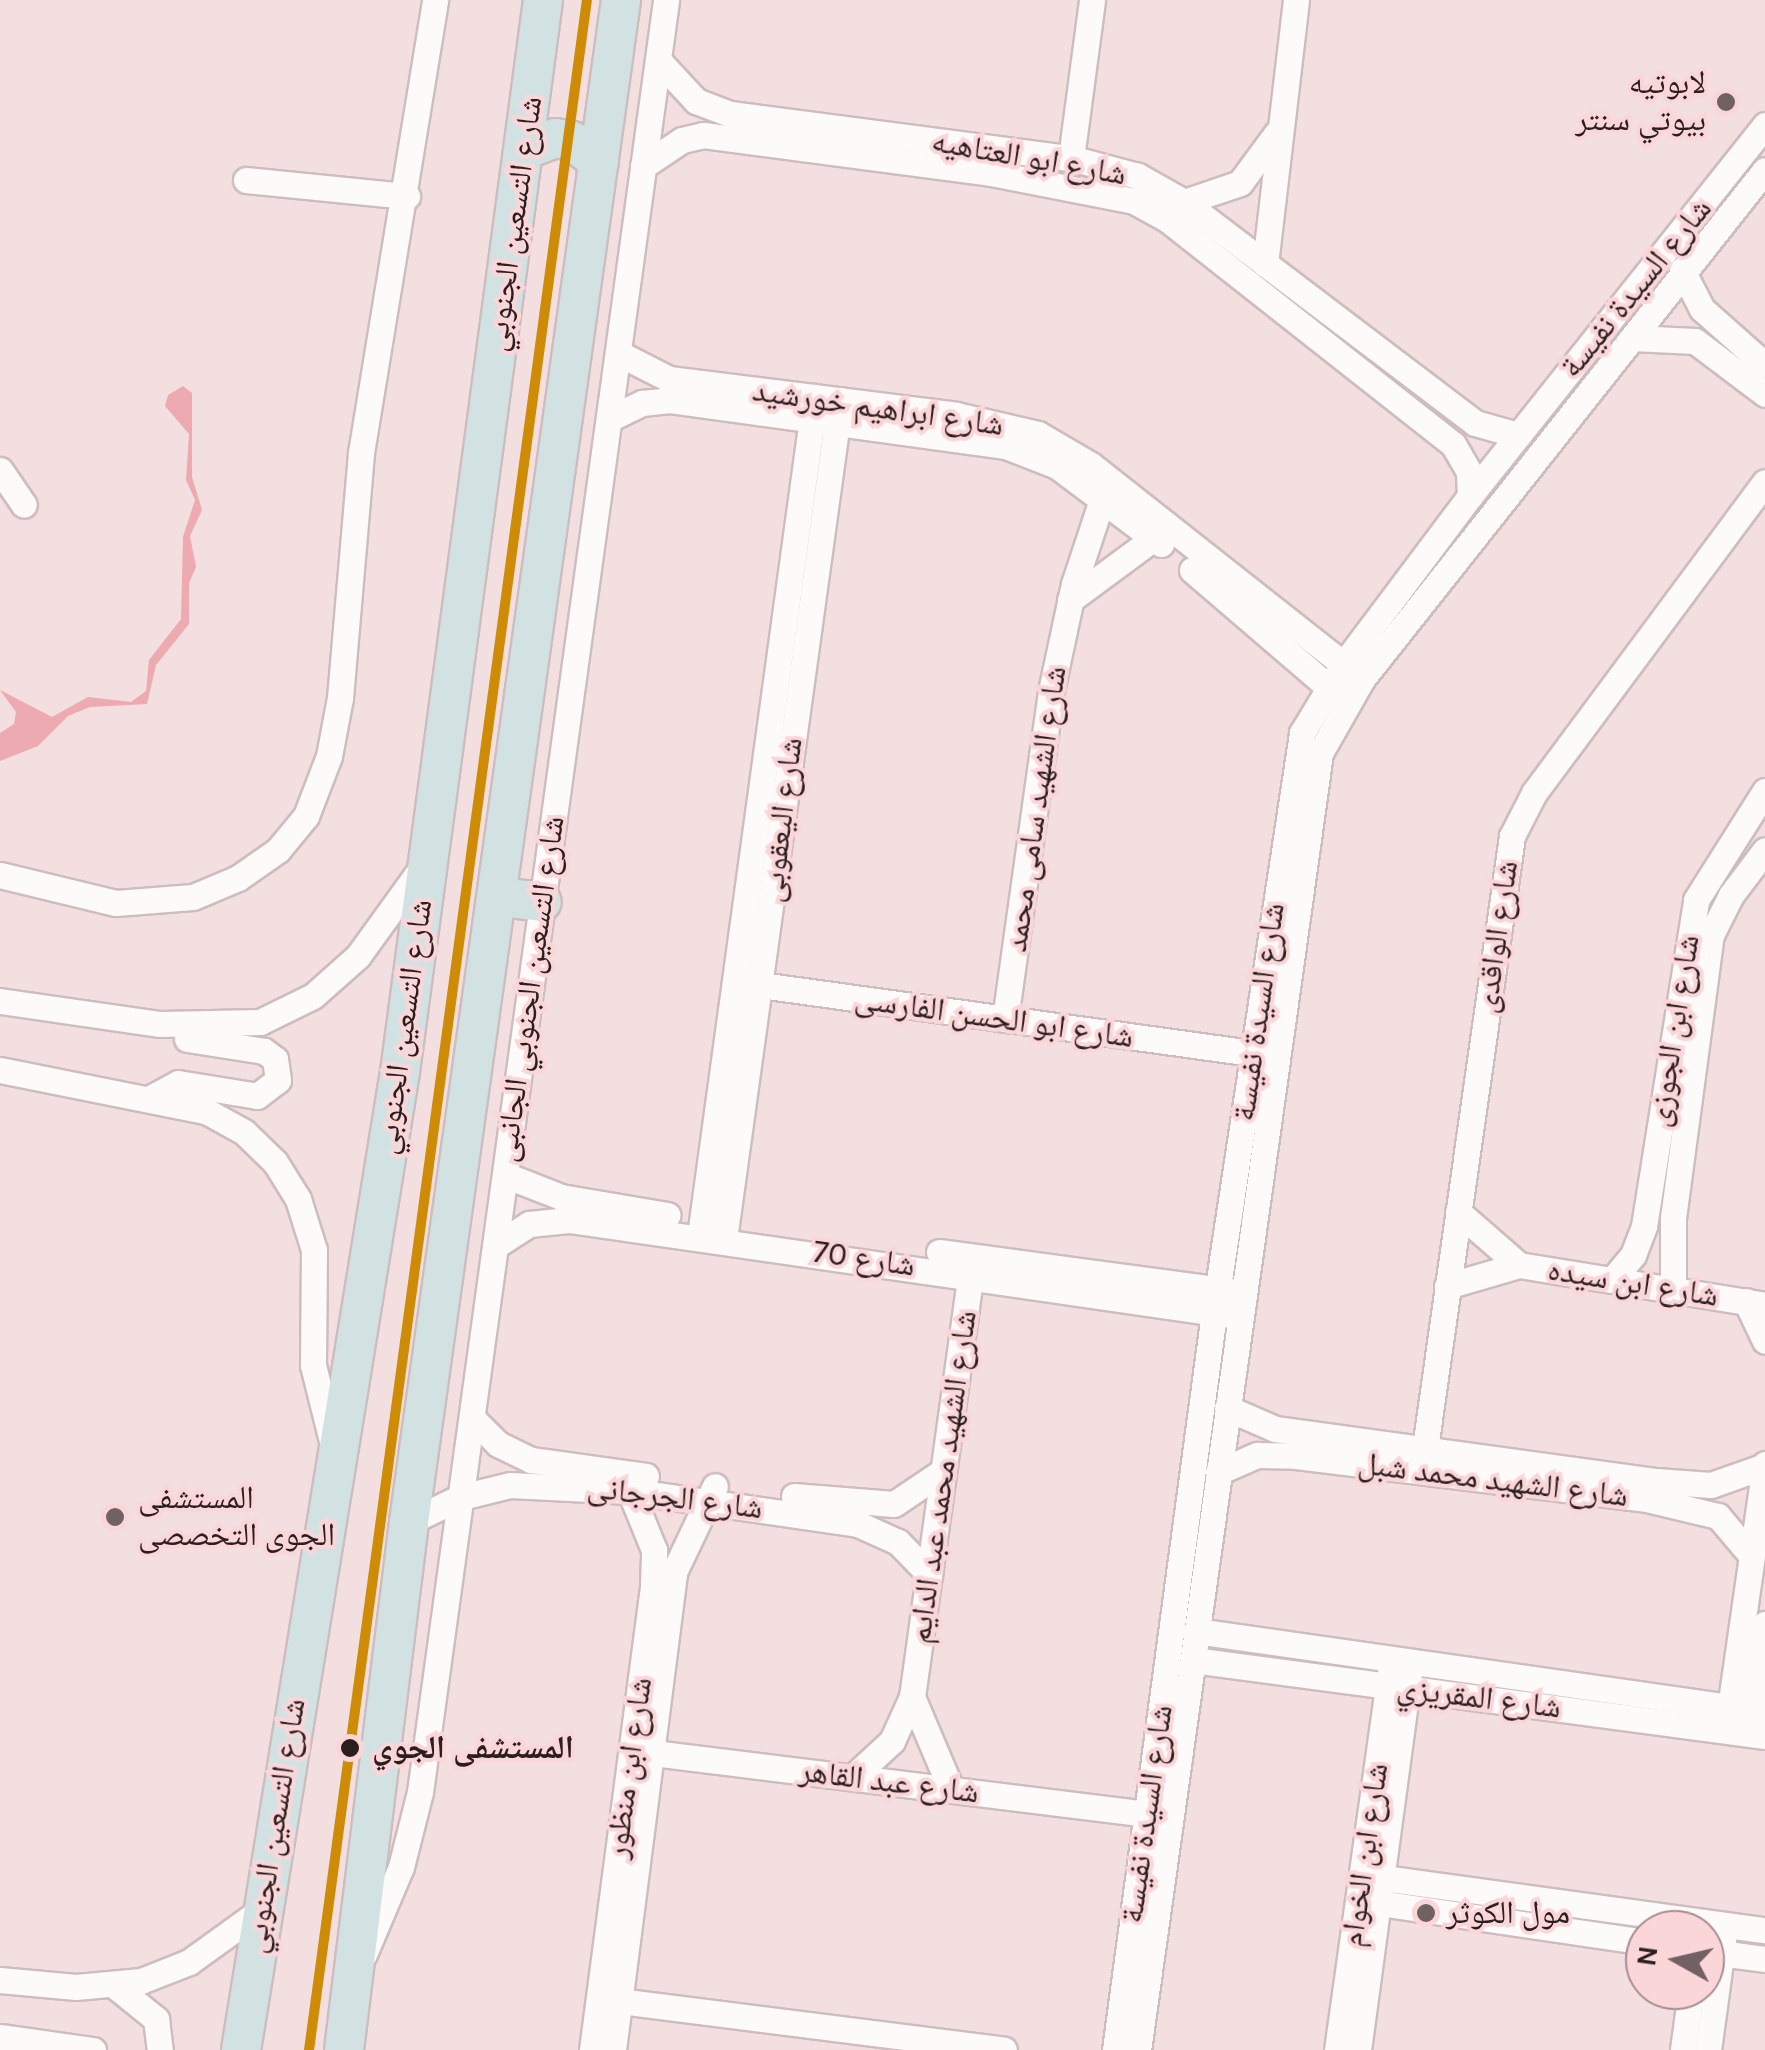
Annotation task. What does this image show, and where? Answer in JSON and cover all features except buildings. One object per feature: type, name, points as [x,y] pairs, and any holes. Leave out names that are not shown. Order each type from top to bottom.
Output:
[{"type":"highway","name":"شارع التسعين الجنوبي","points":[[241,2050],[428,857],[543,0]]},
{"type":"highway","points":[[344,2050],[409,1522],[500,897],[621,0]]},
{"type":"highway","points":[[524,150],[538,142],[572,140],[599,161]]},
{"type":"highway","points":[[500,897],[542,902]]},
{"type":"street","points":[[0,875],[100,901],[176,900],[238,878],[278,850],[306,816],[330,756],[340,698],[362,453],[407,196],[435,0]]},
{"type":"street","name":"شارع التسعين الجنوبي الجانبى","points":[[356,1968],[388,1903],[420,1792],[666,0]]},
{"type":"street","points":[[1265,264],[1296,0]]},
{"type":"street","points":[[1071,158],[1087,5]]},
{"type":"street","name":"شارع ابو العتاهيه","points":[[658,60],[696,101],[730,114],[1071,158],[1124,170],[1184,202],[1475,424],[1518,435]]},
{"type":"street","name":"شارع السيدة نفيسة","points":[[1115,2050],[1147,1814],[1314,773],[1345,683],[1470,496],[1765,125]]},
{"type":"street","points":[[1184,202],[1240,183],[1279,130]]},
{"type":"street","name":"شارع ابو العتاهيه","points":[[644,166],[682,140],[703,135],[991,173],[1134,201],[1168,220],[1453,444],[1470,472],[1470,496]]},
{"type":"street","name":"شارع السيدة نفيسة","points":[[1138,2050],[1228,1408],[1228,1303],[1252,1053],[1297,757],[1309,718],[1345,683],[1632,338],[1682,270],[1765,170]]},
{"type":"street","points":[[246,180],[407,196]]},
{"type":"street","points":[[1682,270],[1702,309],[1765,394]]},
{"type":"street","points":[[1632,338],[1695,341],[1765,365]]},
{"type":"street","name":"شارع ابراهيم خورشيد","points":[[618,353],[669,378],[826,410]]},
{"type":"street","name":"شارع ابراهيم خورشيد","points":[[609,418],[656,399],[956,415],[1035,444],[1105,489],[1345,683]]},
{"type":"street","name":"شارع اليعقوبى","points":[[714,1230],[826,410]]},
{"type":"street","points":[[0,470],[24,504]]},
{"type":"street","name":"شارع الواقدى","points":[[1423,1459],[1516,825],[1765,482]]},
{"type":"street","name":"شارع الشهيد سامى محمد","points":[[1006,1019],[1070,600],[1105,489]]},
{"type":"street","points":[[1070,600],[1161,533]]},
{"type":"street","name":"شارع ابن الجوزى","points":[[1612,1280],[1633,1255],[1644,1226],[1691,916],[1757,819],[1765,791]]},
{"type":"street","name":"شارع ابن الجوزى","points":[[1673,1290],[1673,1218],[1711,935],[1730,895],[1765,850]]},
{"type":"street","points":[[0,1001],[160,1024],[260,1022],[313,996],[380,934],[428,857]]},
{"type":"street","name":"شارع ابو الحسن الفارسى","points":[[748,984],[1252,1053]]},
{"type":"street","points":[[154,1096],[178,1084],[264,1095],[279,1073],[264,1051],[190,1040],[160,1024]]},
{"type":"street","points":[[0,1070],[154,1096],[206,1111],[244,1132],[275,1162],[298,1199],[314,1250],[318,1398],[336,1455]]},
{"type":"street","name":"شارع 70","points":[[504,1175],[584,1202],[714,1230]]},
{"type":"street","name":"شارع ابن سيده","points":[[1458,1212],[1519,1265]]},
{"type":"street","name":"شارع 70","points":[[494,1246],[548,1220],[714,1230],[1228,1303]]},
{"type":"street","name":"شارع الشهيد محمد عبد الدايم","points":[[852,1778],[892,1741],[912,1697],[972,1265]]},
{"type":"street","name":"شارع ابن سيده","points":[[1448,1286],[1519,1265],[1756,1303],[1765,1341]]},
{"type":"street","name":"شارع الشهيد محمد شبل","points":[[1228,1408],[1262,1426],[1691,1506],[1732,1526],[1752,1554]]},
{"type":"street","name":"شارع الجرجانى","points":[[472,1418],[498,1444],[531,1460],[714,1493],[874,1529],[904,1547],[929,1574]]},
{"type":"street","name":"شارع الشهيد محمد شبل","points":[[1218,1472],[1257,1454],[1423,1459],[1692,1484],[1733,1481],[1765,1465]]},
{"type":"street","points":[[1749,1722],[1752,1554],[1765,1465]]},
{"type":"street","name":"شارع الجرجانى","points":[[409,1522],[461,1497],[535,1483],[884,1505],[906,1500],[943,1471]]},
{"type":"street","name":"شارع ابن منظور","points":[[630,1490],[654,1566],[642,1751]]},
{"type":"street","name":"شارع ابن منظور","points":[[592,2050],[609,1999],[642,1751],[677,1559],[714,1493]]},
{"type":"street","points":[[1749,1722],[1765,1624]]},
{"type":"street","name":"شارع المقريزي","points":[[1196,1630],[1399,1675]]},
{"type":"street","name":"شارع المقريزي","points":[[1193,1660],[1399,1675],[1749,1722]]},
{"type":"street","name":"شارع ابن الخوام","points":[[1348,2044],[1381,1890],[1399,1675]]},
{"type":"street","name":"شارع ابن الخوام","points":[[1348,2044],[1399,1675]]},
{"type":"street","points":[[912,1697],[951,1790]]},
{"type":"street","name":"شارع عبد القاهر","points":[[642,1751],[1147,1814]]},
{"type":"street","points":[[1381,1890],[1625,1917]]},
{"type":"street","points":[[1381,1890],[1625,1938]]},
{"type":"street","points":[[0,1980],[115,1986],[178,1968],[261,1910]]},
{"type":"street","points":[[1725,1927],[1765,1930]]},
{"type":"street","points":[[1725,1954],[1765,1959]]},
{"type":"street","points":[[115,1986],[156,2019],[160,2050]]},
{"type":"street","points":[[609,1999],[853,2040],[1004,2050]]},
{"type":"street","name":"شارع ابن منظور","points":[[609,1999],[613,2050]]},
{"type":"street","points":[[1683,2050],[1688,2010]]},
{"type":"street","points":[[1708,2050],[1710,2010]]},
{"type":"street","points":[[0,2037],[92,2050]]},
{"type":"shaded area","points":[[183,386],[192,393],[192,477],[202,510],[190,536],[196,567],[189,583],[189,624],[156,665],[147,704],[90,707],[68,716],[38,746],[0,761],[0,733],[14,724],[16,712],[0,690],[52,717],[88,697],[131,702],[146,691],[149,660],[181,619],[183,537],[195,500],[186,480],[189,434],[165,406],[168,395]]},
{"type":"transit line","points":[[309,2050],[587,0]]},
{"type":"place","name":"لابوتيه بيوتي سنتر","points":[[1726,102]]},
{"type":"place","name":"المستشفى الجوى التخصصى","points":[[115,1517]]},
{"type":"place","name":"المستشفى الجوي","points":[[350,1748]]},
{"type":"place","name":"مول الكوثر","points":[[1426,1913]]}]
